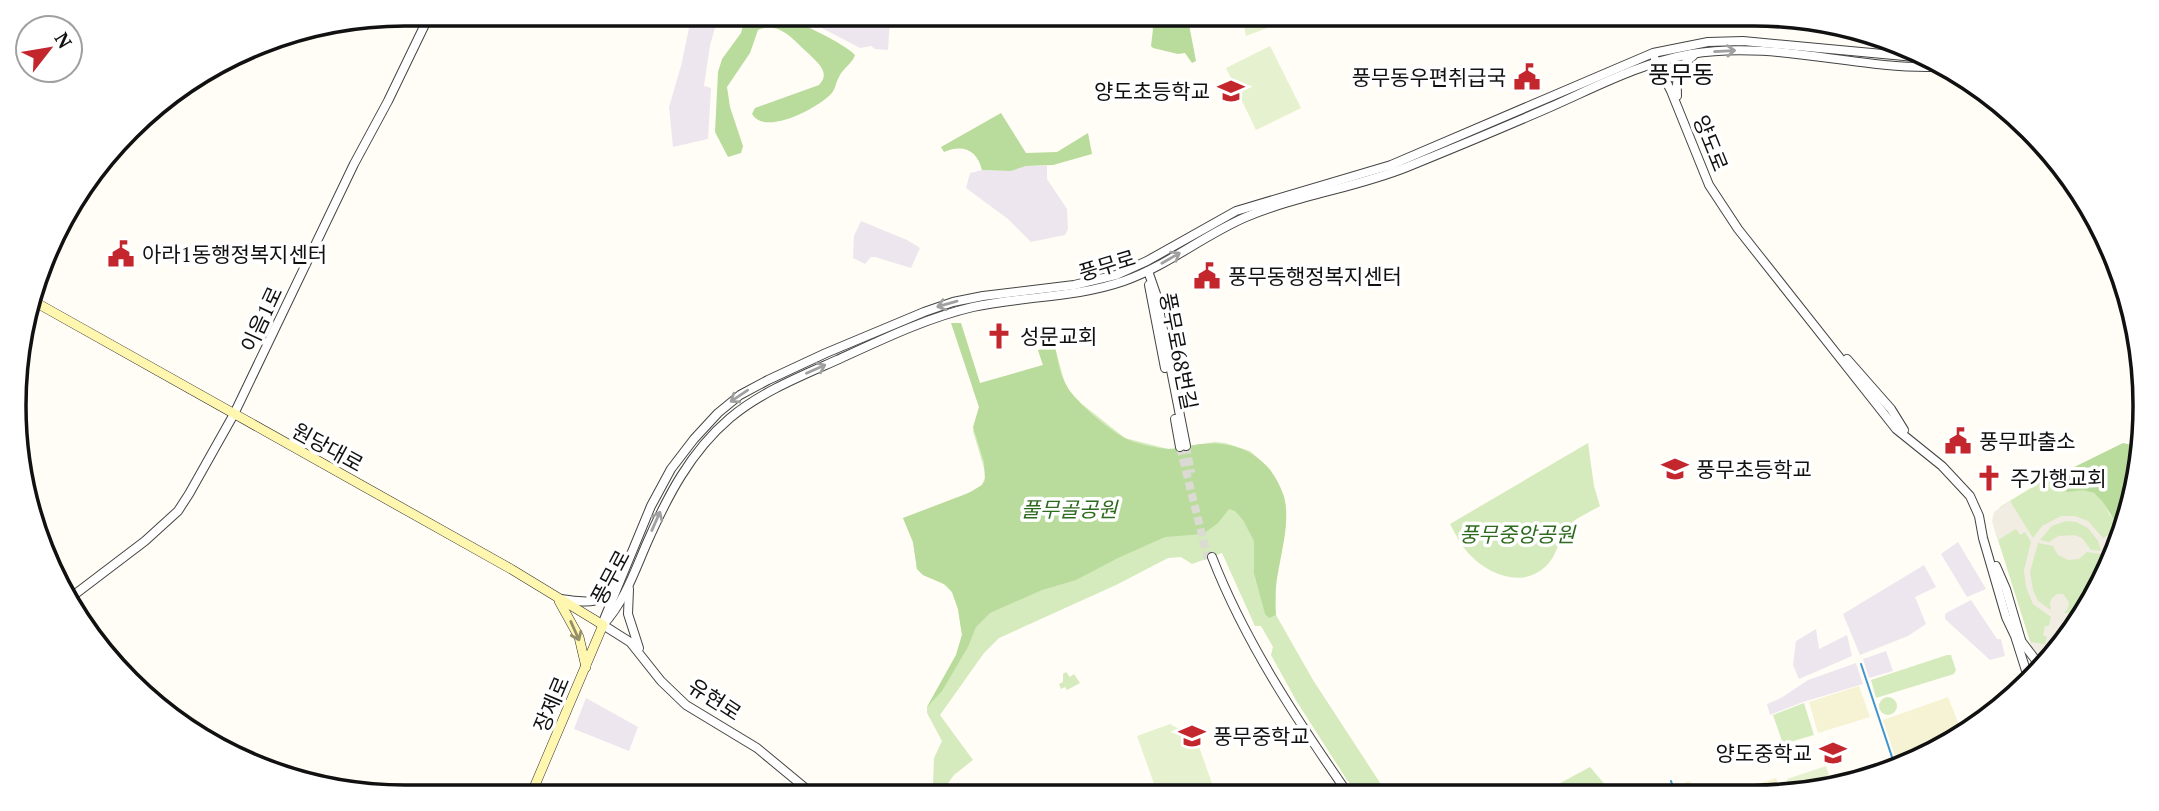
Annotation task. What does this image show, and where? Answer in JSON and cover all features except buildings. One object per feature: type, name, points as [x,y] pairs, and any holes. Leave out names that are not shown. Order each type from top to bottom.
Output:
[{"type":"main road","name":"원당대로","points":[[40,305],[501,563],[603,625]]},
{"type":"main road","points":[[557,598],[579,637],[586,667]]},
{"type":"main road","name":"장제로","points":[[535,785],[603,625]]},
{"type":"street","name":"이음1로","points":[[76,593],[145,541],[178,511],[234,414],[354,164],[424,26]]},
{"type":"street","name":"풍무로","points":[[603,625],[651,506],[683,452],[725,407],[768,380],[939,306],[974,298],[1087,283],[1116,275],[1147,261],[1236,211],[1397,162],[1698,44],[1743,41],[1900,56]]},
{"type":"street","name":"풍무로","points":[[603,625],[616,611],[664,505],[691,461],[722,426],[759,398],[875,342],[944,315],[985,305],[1093,290],[1148,271],[1249,216],[1382,177],[1657,58],[1752,50],[1889,66],[1924,67]]},
{"type":"street","points":[[1677,96],[1678,74],[1686,61],[1696,54]]},
{"type":"street","name":"양도로","points":[[1657,58],[1677,96],[1713,184],[1741,227],[1849,363],[1891,409],[1900,426],[1945,464],[1973,494],[1982,512],[1997,569],[2006,589],[2030,666]]},
{"type":"street","name":"양도로","points":[[1657,58],[1709,185],[1738,229],[1896,429],[1942,466],[1970,496],[1979,516],[2003,607],[2026,670]]},
{"type":"street","name":"풍무로68번길","points":[[1148,271],[1156,294],[1183,446]]},
{"type":"street","points":[[1210,558],[1255,648],[1341,785]]},
{"type":"street","points":[[557,598],[596,601],[605,597],[621,577]]},
{"type":"street","points":[[629,583],[628,614],[643,657]]},
{"type":"street","name":"유현로","points":[[603,625],[630,642],[661,681],[686,705],[757,748],[802,785]]},
{"type":"street","points":[[2022,642],[2035,661]]},
{"type":"shaded area","points":[[689,26],[716,26],[704,86],[711,88],[708,139],[673,147],[669,107]]},
{"type":"shaded area","points":[[818,26],[890,26],[888,50],[871,46],[860,48]]},
{"type":"shaded area","points":[[1026,166],[1047,166],[1047,179],[1067,209],[1068,229],[1065,235],[1031,242],[1008,219],[966,188],[970,173],[982,170],[1011,171]]},
{"type":"shaded area","points":[[861,221],[920,248],[911,268],[875,257],[871,257],[865,264],[853,258],[854,236]]},
{"type":"shaded area","points":[[2010,501],[2033,538],[2042,526],[2061,516],[2075,516],[2088,521],[2103,538],[2111,533],[2101,558],[2101,554],[2087,552],[2079,559],[2068,560],[2058,555],[2053,546],[2038,543],[2030,572],[2038,601],[2051,610],[2052,598],[2063,594],[2069,602],[2064,613],[2072,611],[2037,658],[2030,642],[2045,644],[2045,626],[2049,626],[2051,617],[2033,604],[2026,587],[2024,570],[2031,542],[2025,532],[2020,535],[2016,529],[1998,540],[1992,521],[1994,512]],"holes":[[[2066,521],[2088,528],[2098,541],[2101,551],[2091,550],[2082,538],[2074,535],[2058,536],[2049,542],[2040,540],[2052,526]]]},
{"type":"shaded area","points":[[1958,542],[1986,589],[1967,597],[1941,554]]},
{"type":"shaded area","points":[[1924,565],[1936,587],[1915,597],[1926,624],[1908,636],[1860,655],[1843,614]]},
{"type":"shaded area","points":[[1971,600],[1997,639],[2001,639],[2005,656],[1990,660],[1945,619],[1945,614]]},
{"type":"shaded area","points":[[1816,629],[1819,649],[1847,635],[1852,656],[1799,679],[1793,665],[1796,641]]},
{"type":"shaded area","points":[[1886,651],[1893,671],[1869,678],[1863,659]]},
{"type":"shaded area","points":[[1856,663],[1863,684],[1770,715],[1767,704],[1808,680]]},
{"type":"shaded area","points":[[1859,686],[1870,717],[1818,733],[1809,702]]},
{"type":"shaded area","points":[[1948,697],[1959,724],[1895,757],[1883,720]]},
{"type":"shaded area","points":[[586,698],[638,727],[629,751],[574,729]]},
{"type":"shaded area","points":[[1776,778],[1779,784],[1755,785]]},
{"type":"green space","points":[[743,26],[804,26],[830,38],[855,55],[833,91],[822,101],[790,118],[768,122],[758,120],[752,114],[755,108],[819,85],[824,76],[819,65],[786,34],[773,28],[758,30],[750,53],[727,87],[730,107],[743,146],[741,153],[728,157],[715,132],[718,72],[722,59],[741,33]]},
{"type":"green space","points":[[1152,26],[1189,26],[1196,61],[1192,63],[1185,53],[1153,48]]},
{"type":"green space","points":[[1244,26],[1272,26],[1246,36]]},
{"type":"green space","points":[[1270,46],[1301,108],[1256,130],[1226,68]]},
{"type":"green space","points":[[1001,113],[1026,153],[1057,152],[1088,133],[1092,154],[1053,165],[1026,166],[1011,171],[982,170],[977,158],[968,150],[944,152],[941,147]]},
{"type":"green space","name":"풀무골공원","points":[[951,323],[961,323],[980,383],[1043,365],[1038,350],[1055,347],[1063,378],[1072,394],[1093,415],[1123,437],[1133,442],[1169,449],[1215,443],[1228,445],[1240,448],[1261,461],[1277,481],[1286,508],[1276,585],[1276,615],[1269,618],[1265,614],[1254,573],[1254,541],[1243,520],[1235,511],[1229,509],[1218,523],[1203,534],[1165,537],[1076,580],[1042,590],[990,613],[976,627],[968,647],[942,691],[927,707],[956,655],[962,635],[952,592],[946,585],[923,575],[917,569],[913,542],[903,518],[971,492],[985,480],[984,462],[973,427],[979,407]]},
{"type":"green space","name":"풀무골공원","points":[[1055,347],[1068,390],[1125,438],[1168,449],[1225,443],[1250,451],[1270,469],[1284,496],[1286,508],[1276,580],[1276,615],[1313,680],[1381,785],[1351,785],[1347,780],[1297,702],[1271,655],[1273,647],[1261,626],[1255,626],[1222,553],[1192,564],[1181,557],[1168,558],[1116,585],[999,638],[984,653],[940,715],[973,760],[954,775],[947,785],[933,785],[934,758],[942,741],[927,713],[927,707],[956,655],[962,635],[952,592],[941,582],[923,575],[917,569],[913,542],[903,518],[961,497],[982,485],[986,475],[973,431],[979,407],[972,386],[1043,365],[1038,350]]},
{"type":"green space","name":"풍무중앙공원","points":[[1588,443],[1594,486],[1600,506],[1568,527],[1548,564],[1529,576],[1508,577],[1488,569],[1471,556],[1450,524]]},
{"type":"green space","points":[[2123,443],[2131,445],[2115,519],[2094,493],[2083,490],[2067,492],[2056,476]]},
{"type":"green space","points":[[2055,473],[2069,491],[2081,489],[2097,495],[2115,519],[2104,551],[2082,595],[2038,657],[2033,651],[1993,524],[2000,507]]},
{"type":"green space","points":[[1951,655],[1956,670],[1954,674],[1876,698],[1871,680]]},
{"type":"green space","points":[[1066,672],[1070,677],[1074,674],[1080,683],[1067,690],[1065,687],[1061,689],[1059,684],[1063,682],[1063,674]]},
{"type":"green space","points":[[1888,697],[1894,700],[1897,706],[1894,712],[1888,715],[1882,712],[1879,706],[1882,700]]},
{"type":"green space","points":[[1804,703],[1814,735],[1783,744],[1773,715]]},
{"type":"green space","points":[[1170,724],[1196,738],[1212,785],[1154,785],[1137,736]]},
{"type":"green space","points":[[1826,766],[1829,777],[1788,783],[1787,779]]},
{"type":"green space","points":[[1590,767],[1605,785],[1557,785]]},
{"type":"waterway","points":[[1861,664],[1892,758]]},
{"type":"waterway","points":[[1671,781],[1672,785]]},
{"type":"tunnel","points":[[1186,446],[1191,473]]},
{"type":"tunnel","points":[[1180,447],[1208,559]]},
{"type":"place","name":"풍무동우편취급국","points":[[1527,77]]},
{"type":"place","name":"양도초등학교","points":[[1231,91]]},
{"type":"place","name":"아라1동행정복지센터","points":[[121,254]]},
{"type":"place","name":"풍무동행정복지센터","points":[[1207,276]]},
{"type":"place","name":"성문교회","points":[[999,336]]},
{"type":"place","name":"풍무파출소","points":[[1958,441]]},
{"type":"place","name":"풍무초등학교","points":[[1675,469]]},
{"type":"place","name":"주가행교회","points":[[1989,478]]},
{"type":"place","name":"풍무중학교","points":[[1192,736]]},
{"type":"place","name":"양도중학교","points":[[1833,753]]},
{"type":"district","name":"풍무동","points":[[1681,74]]}]
